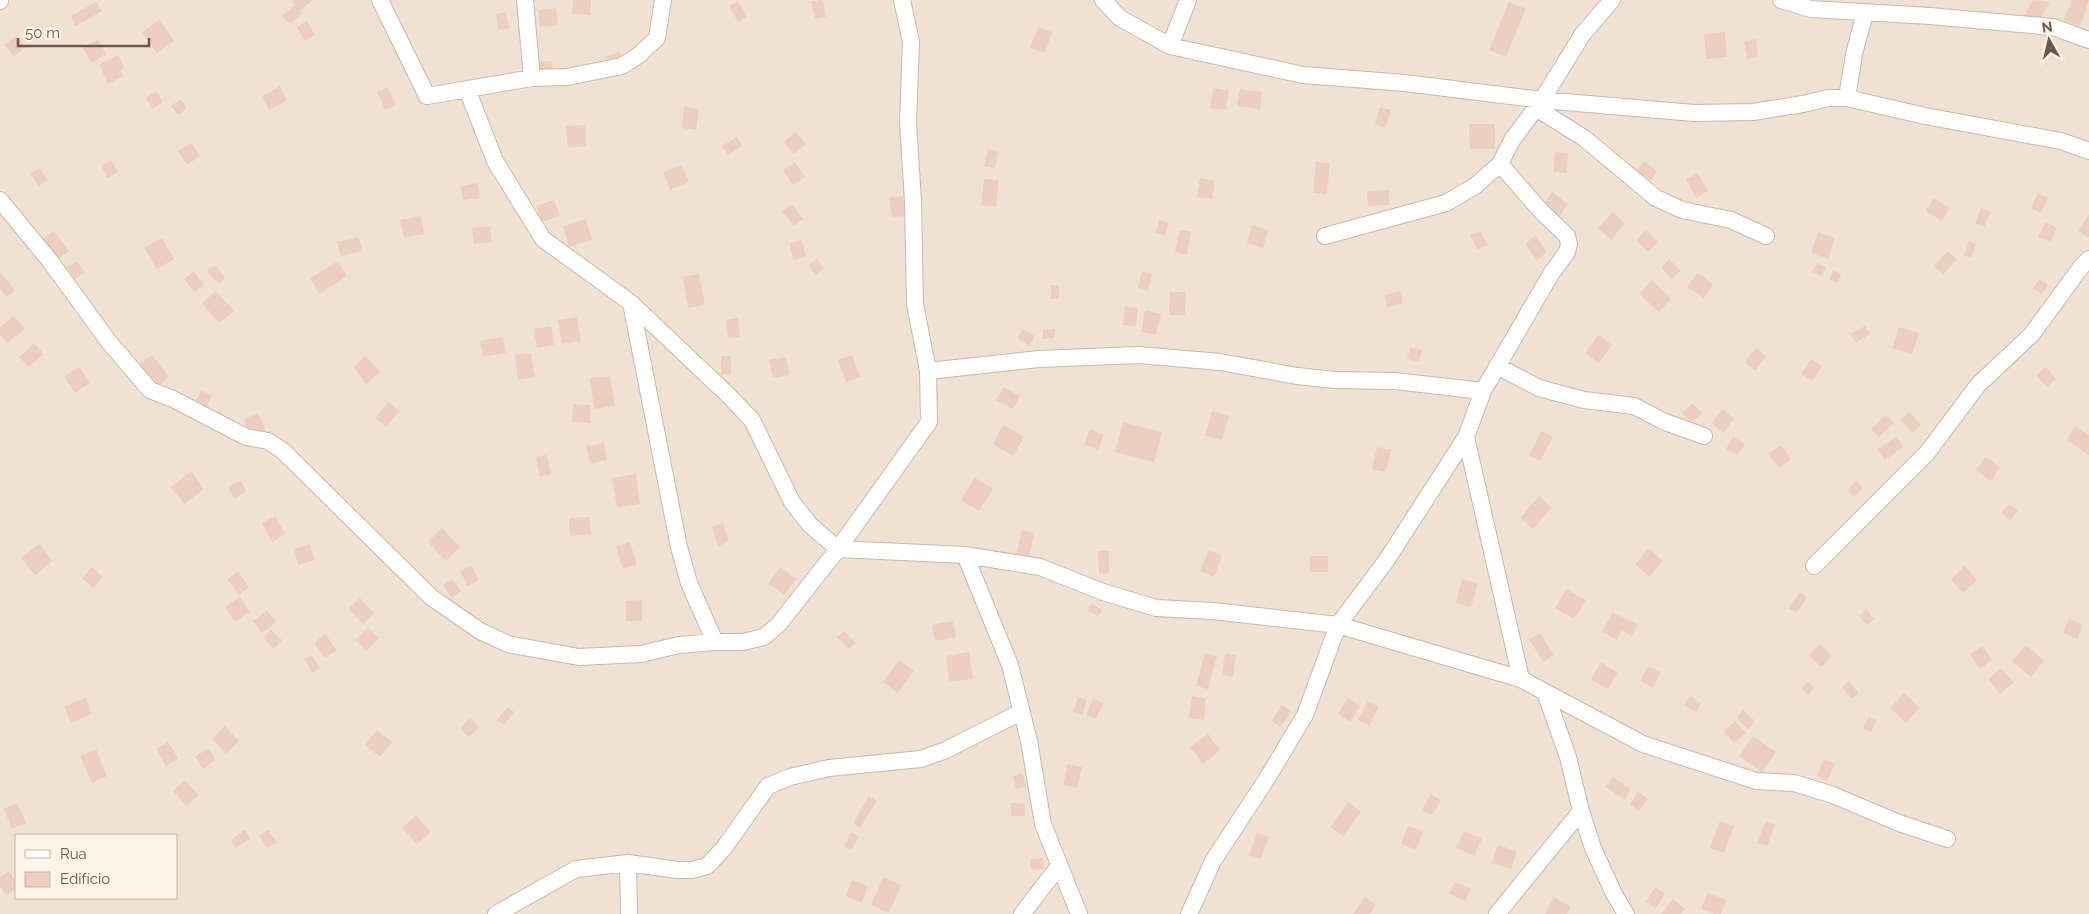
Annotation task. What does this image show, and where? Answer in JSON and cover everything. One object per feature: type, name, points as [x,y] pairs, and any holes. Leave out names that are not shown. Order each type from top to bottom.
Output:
[{"type":"street","points":[[380,0],[427,96],[532,78],[567,77],[622,66],[639,55],[656,38],[663,0]]},
{"type":"street","points":[[525,0],[532,78]]},
{"type":"street","points":[[0,200],[50,261],[109,342],[150,390],[172,399],[246,437],[268,441],[283,451],[431,596],[480,631],[508,644],[579,657],[641,654],[663,648],[715,642],[743,642],[764,637],[778,625],[838,549],[929,422],[928,371],[916,304],[908,121],[911,42],[902,0]]},
{"type":"street","points":[[1103,0],[1120,18],[1170,46],[1303,75],[1405,82],[1539,104],[1694,113],[1753,112],[1828,98],[1847,98],[1926,116],[2061,141],[2089,151]]},
{"type":"street","points":[[1170,46],[1188,0]]},
{"type":"street","points":[[1325,236],[1446,202],[1474,186],[1500,164],[1512,140],[1539,104],[1582,35],[1612,0]]},
{"type":"street","points":[[1781,0],[1811,9],[1930,16],[2053,27],[2089,40]]},
{"type":"street","points":[[1847,98],[1854,54],[1865,13]]},
{"type":"street","points":[[468,89],[496,161],[543,239],[630,303],[752,420],[792,502],[810,525],[838,549],[966,555],[1040,567],[1103,592],[1156,608],[1212,611],[1338,625],[1521,679],[1643,744],[1756,782],[1794,784],[1833,795],[1899,823],[1947,839]]},
{"type":"street","points":[[1539,104],[1584,138],[1656,198],[1682,210],[1731,220],[1766,236]]},
{"type":"street","points":[[1189,914],[1213,861],[1268,777],[1304,715],[1338,625],[1386,560],[1466,436],[1483,391],[1551,274],[1567,252],[1568,236],[1540,210],[1500,164]]},
{"type":"street","points":[[1814,566],[1927,453],[1978,386],[2032,334],[2081,267],[2089,259]]},
{"type":"street","points":[[630,303],[679,547],[689,583],[715,642]]},
{"type":"street","points":[[928,371],[1039,359],[1139,355],[1220,362],[1297,376],[1334,380],[1395,381],[1483,391]]},
{"type":"street","points":[[1498,366],[1539,388],[1584,400],[1634,406],[1665,422],[1704,436]]},
{"type":"street","points":[[1466,436],[1521,679]]},
{"type":"street","points":[[966,555],[1010,665],[1029,741],[1043,824],[1079,914]]},
{"type":"street","points":[[1545,692],[1568,757],[1580,811],[1593,848],[1614,894],[1626,914]]},
{"type":"street","points":[[496,914],[576,869],[628,863],[677,870],[692,870],[707,866],[724,848],[768,786],[790,777],[829,768],[921,759],[946,750],[1021,712]]},
{"type":"street","points":[[1498,914],[1580,811]]},
{"type":"street","points":[[628,863],[629,914]]},
{"type":"street","points":[[1022,914],[1059,866]]},
{"type":"shaded area","points":[[0,0],[2089,0],[2089,914],[0,914]]},
{"type":"building","points":[[294,0],[313,0],[300,11],[302,14],[290,24],[282,16],[295,5],[292,2]]},
{"type":"building","points":[[573,0],[591,0],[590,15],[572,14]]},
{"type":"building","points":[[823,0],[826,17],[815,19],[811,1]]},
{"type":"building","points":[[2033,0],[2050,2],[2037,25],[2023,17]]},
{"type":"building","points":[[2072,0],[2089,0],[2080,27],[2064,20]]},
{"type":"building","points":[[738,1],[747,16],[738,22],[729,6]]},
{"type":"building","points":[[96,2],[102,11],[76,26],[71,16]]},
{"type":"building","points":[[1509,2],[1526,9],[1506,57],[1489,50]]},
{"type":"building","points":[[556,8],[558,25],[540,27],[538,10]]},
{"type":"building","points":[[506,12],[509,28],[498,30],[496,14]]},
{"type":"building","points":[[159,20],[174,41],[157,53],[142,32]]},
{"type":"building","points":[[307,21],[315,35],[305,41],[297,27]]},
{"type":"building","points":[[1038,27],[1052,32],[1045,53],[1030,48]]},
{"type":"building","points":[[1725,32],[1727,57],[1706,59],[1704,34]]},
{"type":"building","points":[[16,36],[26,47],[14,56],[4,45]]},
{"type":"building","points":[[1756,39],[1758,57],[1747,59],[1744,41]]},
{"type":"building","points":[[98,40],[106,54],[92,63],[83,48]]},
{"type":"building","points":[[620,52],[623,62],[609,66],[606,56]]},
{"type":"building","points":[[118,55],[125,68],[120,70],[123,76],[108,84],[99,65]]},
{"type":"building","points":[[552,61],[553,70],[537,71],[537,62]]},
{"type":"building","points":[[280,86],[287,100],[269,110],[262,96]]},
{"type":"building","points":[[388,87],[396,105],[385,110],[377,92]]},
{"type":"building","points":[[1213,88],[1229,91],[1226,110],[1210,108]]},
{"type":"building","points":[[1240,89],[1262,92],[1260,109],[1237,106]]},
{"type":"building","points":[[156,91],[163,102],[152,109],[146,98]]},
{"type":"building","points":[[181,99],[187,108],[178,115],[171,106]]},
{"type":"building","points":[[684,107],[699,109],[696,130],[682,128]]},
{"type":"building","points":[[1380,107],[1391,110],[1385,128],[1375,124]]},
{"type":"building","points":[[1469,124],[1495,124],[1495,149],[1470,149]]},
{"type":"building","points":[[585,125],[586,146],[568,148],[566,126]]},
{"type":"building","points":[[796,132],[806,144],[794,154],[784,142]]},
{"type":"building","points":[[737,137],[742,146],[728,155],[722,146]]},
{"type":"building","points":[[191,143],[200,156],[187,165],[178,151]]},
{"type":"building","points":[[988,149],[998,151],[995,168],[984,166]]},
{"type":"building","points":[[1555,152],[1568,153],[1567,173],[1553,172]]},
{"type":"building","points":[[111,160],[118,172],[108,178],[101,166]]},
{"type":"building","points":[[1644,161],[1657,171],[1651,180],[1637,171]]},
{"type":"building","points":[[795,162],[805,177],[793,185],[783,170]]},
{"type":"building","points":[[1316,162],[1330,163],[1327,194],[1313,193]]},
{"type":"building","points":[[681,165],[689,182],[670,190],[663,172]]},
{"type":"building","points":[[39,168],[48,180],[39,186],[30,174]]},
{"type":"building","points":[[1698,173],[1708,191],[1696,198],[1686,180]]},
{"type":"building","points":[[1200,178],[1215,181],[1212,199],[1197,197]]},
{"type":"building","points":[[984,179],[999,180],[996,207],[981,205]]},
{"type":"building","points":[[478,183],[480,198],[463,200],[461,186]]},
{"type":"building","points":[[1389,190],[1389,205],[1368,206],[1367,191]]},
{"type":"building","points":[[1552,192],[1568,204],[1558,218],[1542,206]]},
{"type":"building","points":[[2038,193],[2048,198],[2041,213],[2031,208]]},
{"type":"building","points":[[903,196],[905,216],[892,217],[889,198]]},
{"type":"building","points":[[1934,198],[1950,208],[1942,221],[1926,211]]},
{"type":"building","points":[[554,200],[560,216],[542,222],[536,206]]},
{"type":"building","points":[[792,204],[803,219],[794,226],[782,211]]},
{"type":"building","points":[[1981,208],[1991,212],[1984,227],[1975,223]]},
{"type":"building","points":[[1613,212],[1625,223],[1611,240],[1598,228]]},
{"type":"building","points":[[2089,215],[2089,236],[2088,238],[2078,231]]},
{"type":"building","points":[[421,216],[424,234],[404,237],[400,220]]},
{"type":"building","points":[[586,219],[592,240],[569,247],[563,226]]},
{"type":"building","points":[[1159,220],[1169,223],[1165,236],[1156,233]]},
{"type":"building","points":[[2046,222],[2057,228],[2050,242],[2038,236]]},
{"type":"building","points":[[1252,225],[1268,230],[1263,248],[1247,243]]},
{"type":"building","points":[[490,226],[492,242],[474,244],[472,228]]},
{"type":"building","points":[[1180,230],[1191,232],[1187,255],[1175,252]]},
{"type":"building","points":[[1646,230],[1658,242],[1648,252],[1636,241]]},
{"type":"building","points":[[54,231],[69,251],[55,261],[40,241]]},
{"type":"building","points":[[1480,231],[1488,245],[1478,250],[1470,236]]},
{"type":"building","points":[[1818,232],[1835,238],[1828,259],[1811,253]]},
{"type":"building","points":[[1535,236],[1547,252],[1537,260],[1525,244]]},
{"type":"building","points":[[359,237],[362,251],[341,256],[337,242]]},
{"type":"building","points":[[162,238],[174,259],[157,269],[144,248]]},
{"type":"building","points":[[802,240],[806,257],[793,260],[790,243]]},
{"type":"building","points":[[1969,241],[1976,244],[1971,258],[1964,255]]},
{"type":"building","points":[[1948,251],[1957,259],[1943,274],[1934,266]]},
{"type":"building","points":[[817,259],[824,269],[816,275],[809,265]]},
{"type":"building","points":[[1669,259],[1681,271],[1672,279],[1661,267]]},
{"type":"building","points":[[77,261],[85,273],[75,279],[67,267]]},
{"type":"building","points":[[338,261],[347,276],[320,294],[310,279]]},
{"type":"building","points":[[1817,263],[1826,268],[1822,276],[1812,272]]},
{"type":"building","points":[[215,265],[225,278],[218,284],[207,271]]},
{"type":"building","points":[[1833,270],[1841,274],[1838,283],[1829,280]]},
{"type":"building","points":[[1142,271],[1152,274],[1148,291],[1138,288]]},
{"type":"building","points":[[0,272],[15,290],[7,297],[0,289]]},
{"type":"building","points":[[194,272],[204,285],[194,292],[184,279]]},
{"type":"building","points":[[1697,273],[1713,284],[1704,298],[1687,287]]},
{"type":"building","points":[[699,274],[705,305],[688,308],[683,277]]},
{"type":"building","points":[[2039,279],[2048,285],[2042,294],[2033,288]]},
{"type":"building","points":[[1652,280],[1671,298],[1659,312],[1639,294]]},
{"type":"building","points":[[1051,285],[1059,285],[1059,299],[1051,299]]},
{"type":"building","points":[[216,291],[234,311],[219,323],[202,303]]},
{"type":"building","points":[[1400,291],[1403,303],[1388,308],[1384,295]]},
{"type":"building","points":[[1170,292],[1186,292],[1185,315],[1169,315]]},
{"type":"building","points":[[1125,307],[1138,308],[1136,326],[1123,325]]},
{"type":"building","points":[[1145,310],[1161,314],[1156,335],[1141,332]]},
{"type":"building","points":[[14,316],[25,329],[7,343],[0,334],[0,327]]},
{"type":"building","points":[[577,317],[581,341],[562,344],[558,320]]},
{"type":"building","points":[[738,318],[740,337],[728,338],[726,320]]},
{"type":"building","points":[[551,326],[554,345],[537,348],[534,329]]},
{"type":"building","points":[[1865,326],[1870,334],[1856,343],[1851,334]]},
{"type":"building","points":[[1899,327],[1919,333],[1912,354],[1892,348]]},
{"type":"building","points":[[1022,329],[1035,336],[1030,346],[1017,338]]},
{"type":"building","points":[[1055,329],[1055,338],[1043,339],[1043,330]]},
{"type":"building","points":[[1598,335],[1612,345],[1599,363],[1585,353]]},
{"type":"building","points":[[503,337],[506,353],[483,357],[480,341]]},
{"type":"building","points":[[34,343],[44,354],[29,367],[19,357]]},
{"type":"building","points":[[1410,347],[1422,350],[1419,362],[1407,359]]},
{"type":"building","points":[[1756,348],[1766,356],[1755,370],[1745,362]]},
{"type":"building","points":[[531,353],[535,377],[518,380],[515,355]]},
{"type":"building","points":[[152,355],[169,377],[153,390],[136,367]]},
{"type":"building","points":[[852,355],[860,377],[846,382],[838,360]]},
{"type":"building","points":[[366,356],[380,372],[366,384],[353,367]]},
{"type":"building","points":[[721,356],[731,356],[731,374],[721,375]]},
{"type":"building","points":[[786,357],[789,375],[773,378],[769,360]]},
{"type":"building","points":[[1811,359],[1822,366],[1812,381],[1801,374]]},
{"type":"building","points":[[79,367],[90,383],[75,393],[64,377]]},
{"type":"building","points":[[2046,367],[2056,379],[2047,387],[2036,375]]},
{"type":"building","points":[[610,376],[615,406],[594,409],[590,378]]},
{"type":"building","points":[[1003,387],[1020,396],[1013,409],[996,400]]},
{"type":"building","points":[[201,390],[212,396],[206,408],[195,403]]},
{"type":"building","points":[[389,402],[400,411],[386,427],[375,418]]},
{"type":"building","points":[[1693,403],[1702,413],[1691,423],[1682,413]]},
{"type":"building","points":[[573,404],[591,405],[590,423],[572,422]]},
{"type":"building","points":[[1722,409],[1734,419],[1723,433],[1711,423]]},
{"type":"building","points":[[1212,411],[1229,416],[1222,440],[1205,436]]},
{"type":"building","points":[[1909,412],[1921,425],[1913,433],[1900,420]]},
{"type":"building","points":[[257,413],[266,430],[252,437],[243,420]]},
{"type":"building","points":[[1886,415],[1894,423],[1879,437],[1871,429]]},
{"type":"building","points":[[1123,422],[1162,432],[1154,462],[1115,452]]},
{"type":"building","points":[[1003,425],[1024,437],[1013,456],[993,444]]},
{"type":"building","points":[[2075,426],[2089,435],[2089,455],[2066,440]]},
{"type":"building","points":[[1090,429],[1104,435],[1098,450],[1084,444]]},
{"type":"building","points":[[1542,431],[1553,437],[1540,461],[1529,455]]},
{"type":"building","points":[[1733,437],[1745,443],[1738,455],[1726,449]]},
{"type":"building","points":[[1896,437],[1903,447],[1885,460],[1877,449]]},
{"type":"building","points":[[604,443],[607,460],[590,464],[586,446]]},
{"type":"building","points":[[1781,445],[1791,459],[1779,468],[1768,454]]},
{"type":"building","points":[[1377,447],[1391,450],[1386,472],[1372,469]]},
{"type":"building","points":[[547,455],[551,474],[540,477],[536,457]]},
{"type":"building","points":[[1985,457],[2000,467],[1991,481],[1976,470]]},
{"type":"building","points":[[191,471],[204,489],[184,504],[171,487]]},
{"type":"building","points":[[636,474],[640,504],[617,507],[612,478]]},
{"type":"building","points":[[975,478],[993,489],[979,511],[961,500]]},
{"type":"building","points":[[241,481],[246,492],[234,498],[228,487]]},
{"type":"building","points":[[1856,481],[1863,489],[1854,497],[1847,490]]},
{"type":"building","points":[[1539,496],[1552,508],[1533,529],[1520,518]]},
{"type":"building","points":[[2009,504],[2018,511],[2010,520],[2001,513]]},
{"type":"building","points":[[275,516],[285,534],[272,542],[262,523]]},
{"type":"building","points":[[589,517],[591,534],[570,536],[569,518]]},
{"type":"building","points":[[723,523],[729,542],[718,546],[712,527]]},
{"type":"building","points":[[442,528],[460,547],[446,561],[428,542]]},
{"type":"building","points":[[1022,530],[1034,533],[1029,559],[1016,557]]},
{"type":"building","points":[[630,542],[637,565],[623,569],[616,547]]},
{"type":"building","points":[[39,544],[53,561],[35,575],[21,558]]},
{"type":"building","points":[[310,544],[315,560],[298,565],[294,549]]},
{"type":"building","points":[[1649,548],[1663,561],[1649,577],[1635,564]]},
{"type":"building","points":[[1209,550],[1222,556],[1214,577],[1200,571]]},
{"type":"building","points":[[1098,551],[1109,551],[1109,573],[1099,574]]},
{"type":"building","points":[[1310,556],[1328,556],[1328,572],[1310,572]]},
{"type":"building","points":[[471,565],[479,580],[468,586],[460,571]]},
{"type":"building","points":[[1965,566],[1977,580],[1963,593],[1951,579]]},
{"type":"building","points":[[92,567],[103,577],[93,588],[82,578]]},
{"type":"building","points":[[781,567],[796,579],[784,595],[768,583]]},
{"type":"building","points":[[238,571],[249,587],[239,595],[227,579]]},
{"type":"building","points":[[452,579],[461,591],[452,598],[443,585]]},
{"type":"building","points":[[1462,579],[1478,583],[1471,607],[1456,603]]},
{"type":"building","points":[[1566,589],[1586,600],[1574,619],[1555,608]]},
{"type":"building","points":[[1800,592],[1807,598],[1796,613],[1788,608]]},
{"type":"building","points":[[240,597],[250,612],[235,622],[225,607]]},
{"type":"building","points":[[360,598],[374,613],[363,624],[348,609]]},
{"type":"building","points":[[642,600],[642,621],[626,621],[626,601]]},
{"type":"building","points":[[1092,603],[1102,610],[1098,616],[1088,610]]},
{"type":"building","points":[[1866,609],[1874,619],[1867,625],[1859,616]]},
{"type":"building","points":[[267,610],[276,622],[262,633],[253,621]]},
{"type":"building","points":[[1613,612],[1638,625],[1632,636],[1622,630],[1617,640],[1602,632]]},
{"type":"building","points":[[2069,619],[2083,625],[2077,639],[2063,633]]},
{"type":"building","points":[[953,621],[956,637],[935,641],[932,625]]},
{"type":"building","points":[[368,627],[379,638],[366,651],[355,640]]},
{"type":"building","points":[[271,630],[282,640],[274,649],[263,638]]},
{"type":"building","points":[[844,631],[856,643],[849,649],[837,637]]},
{"type":"building","points":[[1540,633],[1554,655],[1544,662],[1529,640]]},
{"type":"building","points":[[325,634],[337,650],[325,658],[314,643]]},
{"type":"building","points":[[1820,644],[1832,656],[1821,667],[1809,655]]},
{"type":"building","points":[[2026,645],[2044,661],[2031,677],[2012,661]]},
{"type":"building","points":[[1983,646],[1992,660],[1980,669],[1970,654]]},
{"type":"building","points":[[969,652],[973,679],[949,682],[946,656]]},
{"type":"building","points":[[1205,653],[1217,656],[1208,689],[1196,686]]},
{"type":"building","points":[[1225,654],[1236,655],[1233,677],[1222,675]]},
{"type":"building","points":[[311,655],[320,668],[313,673],[304,659]]},
{"type":"building","points":[[899,660],[914,671],[898,693],[883,682]]},
{"type":"building","points":[[1601,662],[1618,673],[1608,689],[1591,679]]},
{"type":"building","points":[[1648,666],[1661,672],[1653,688],[1640,681]]},
{"type":"building","points":[[2001,668],[2014,682],[2000,694],[1988,679]]},
{"type":"building","points":[[1849,681],[1859,693],[1852,699],[1842,687]]},
{"type":"building","points":[[1808,682],[1814,688],[1808,695],[1801,689]]},
{"type":"building","points":[[1904,693],[1920,708],[1906,723],[1890,708]]},
{"type":"building","points":[[1192,696],[1206,698],[1204,720],[1189,718]]},
{"type":"building","points":[[1690,696],[1701,703],[1696,712],[1684,705]]},
{"type":"building","points":[[1078,697],[1087,700],[1082,715],[1073,712]]},
{"type":"building","points":[[86,698],[92,714],[71,723],[64,706]]},
{"type":"building","points":[[1348,698],[1360,706],[1350,722],[1338,714]]},
{"type":"building","points":[[1093,699],[1103,703],[1096,719],[1086,715]]},
{"type":"building","points":[[1368,701],[1379,707],[1369,726],[1358,720]]},
{"type":"building","points":[[1282,705],[1292,712],[1280,727],[1271,721]]},
{"type":"building","points":[[508,707],[514,712],[504,725],[497,720]]},
{"type":"building","points":[[1743,710],[1755,721],[1748,729],[1736,718]]},
{"type":"building","points":[[1869,716],[1877,720],[1871,732],[1863,728]]},
{"type":"building","points":[[470,718],[479,727],[469,737],[460,729]]},
{"type":"building","points":[[1735,721],[1746,733],[1734,743],[1724,732]]},
{"type":"building","points":[[225,726],[239,741],[226,754],[212,738]]},
{"type":"building","points":[[377,730],[392,742],[380,757],[365,745]]},
{"type":"building","points":[[1208,734],[1220,750],[1203,764],[1190,747]]},
{"type":"building","points":[[1753,736],[1776,752],[1762,772],[1739,756]]},
{"type":"building","points":[[168,742],[178,758],[166,766],[156,749]]},
{"type":"building","points":[[208,748],[216,759],[203,769],[195,757]]},
{"type":"building","points":[[96,749],[107,776],[92,783],[80,756]]},
{"type":"building","points":[[1824,759],[1835,764],[1827,781],[1817,776]]},
{"type":"building","points":[[1068,764],[1082,767],[1077,788],[1063,785]]},
{"type":"building","points":[[1023,773],[1026,787],[1016,789],[1013,776]]},
{"type":"building","points":[[1613,777],[1631,790],[1625,800],[1606,787]]},
{"type":"building","points":[[185,780],[199,795],[186,806],[173,791]]},
{"type":"building","points":[[1638,792],[1648,799],[1639,811],[1630,804]]},
{"type":"building","points":[[1431,794],[1441,800],[1432,815],[1422,810]]},
{"type":"building","points":[[869,796],[877,801],[860,828],[853,823]]},
{"type":"building","points":[[1348,802],[1361,812],[1343,836],[1330,827]]},
{"type":"building","points":[[17,803],[26,823],[12,829],[4,809]]},
{"type":"building","points":[[1011,803],[1025,804],[1025,816],[1011,816]]},
{"type":"building","points":[[416,816],[431,832],[417,844],[402,828]]},
{"type":"building","points":[[1720,821],[1734,826],[1724,853],[1710,848]]},
{"type":"building","points":[[1766,821],[1775,825],[1767,846],[1757,843]]},
{"type":"building","points":[[1408,826],[1423,831],[1416,850],[1401,844]]},
{"type":"building","points":[[245,830],[250,838],[236,848],[231,840]]},
{"type":"building","points":[[268,830],[277,842],[267,848],[259,836]]},
{"type":"building","points":[[1464,831],[1482,839],[1474,856],[1456,848]]},
{"type":"building","points":[[852,832],[859,837],[851,850],[844,846]]},
{"type":"building","points":[[1257,833],[1269,837],[1261,859],[1249,855]]},
{"type":"building","points":[[1498,845],[1517,851],[1511,869],[1492,863]]},
{"type":"building","points":[[1043,858],[1044,869],[1031,870],[1030,859]]},
{"type":"building","points":[[9,871],[15,880],[15,890],[6,895],[0,886],[0,877]]},
{"type":"building","points":[[883,877],[901,885],[889,913],[871,905]]},
{"type":"building","points":[[852,880],[868,886],[862,903],[846,896]]},
{"type":"building","points":[[1455,882],[1471,889],[1465,901],[1449,894]]},
{"type":"building","points":[[1655,887],[1665,893],[1656,908],[1646,902]]},
{"type":"building","points":[[1708,893],[1727,900],[1721,914],[1714,914],[1701,909]]},
{"type":"building","points":[[1365,897],[1376,905],[1370,914],[1353,914]]},
{"type":"building","points":[[1554,897],[1571,907],[1567,914],[1545,914]]},
{"type":"building","points":[[1673,899],[1685,909],[1681,914],[1661,914]]}]
